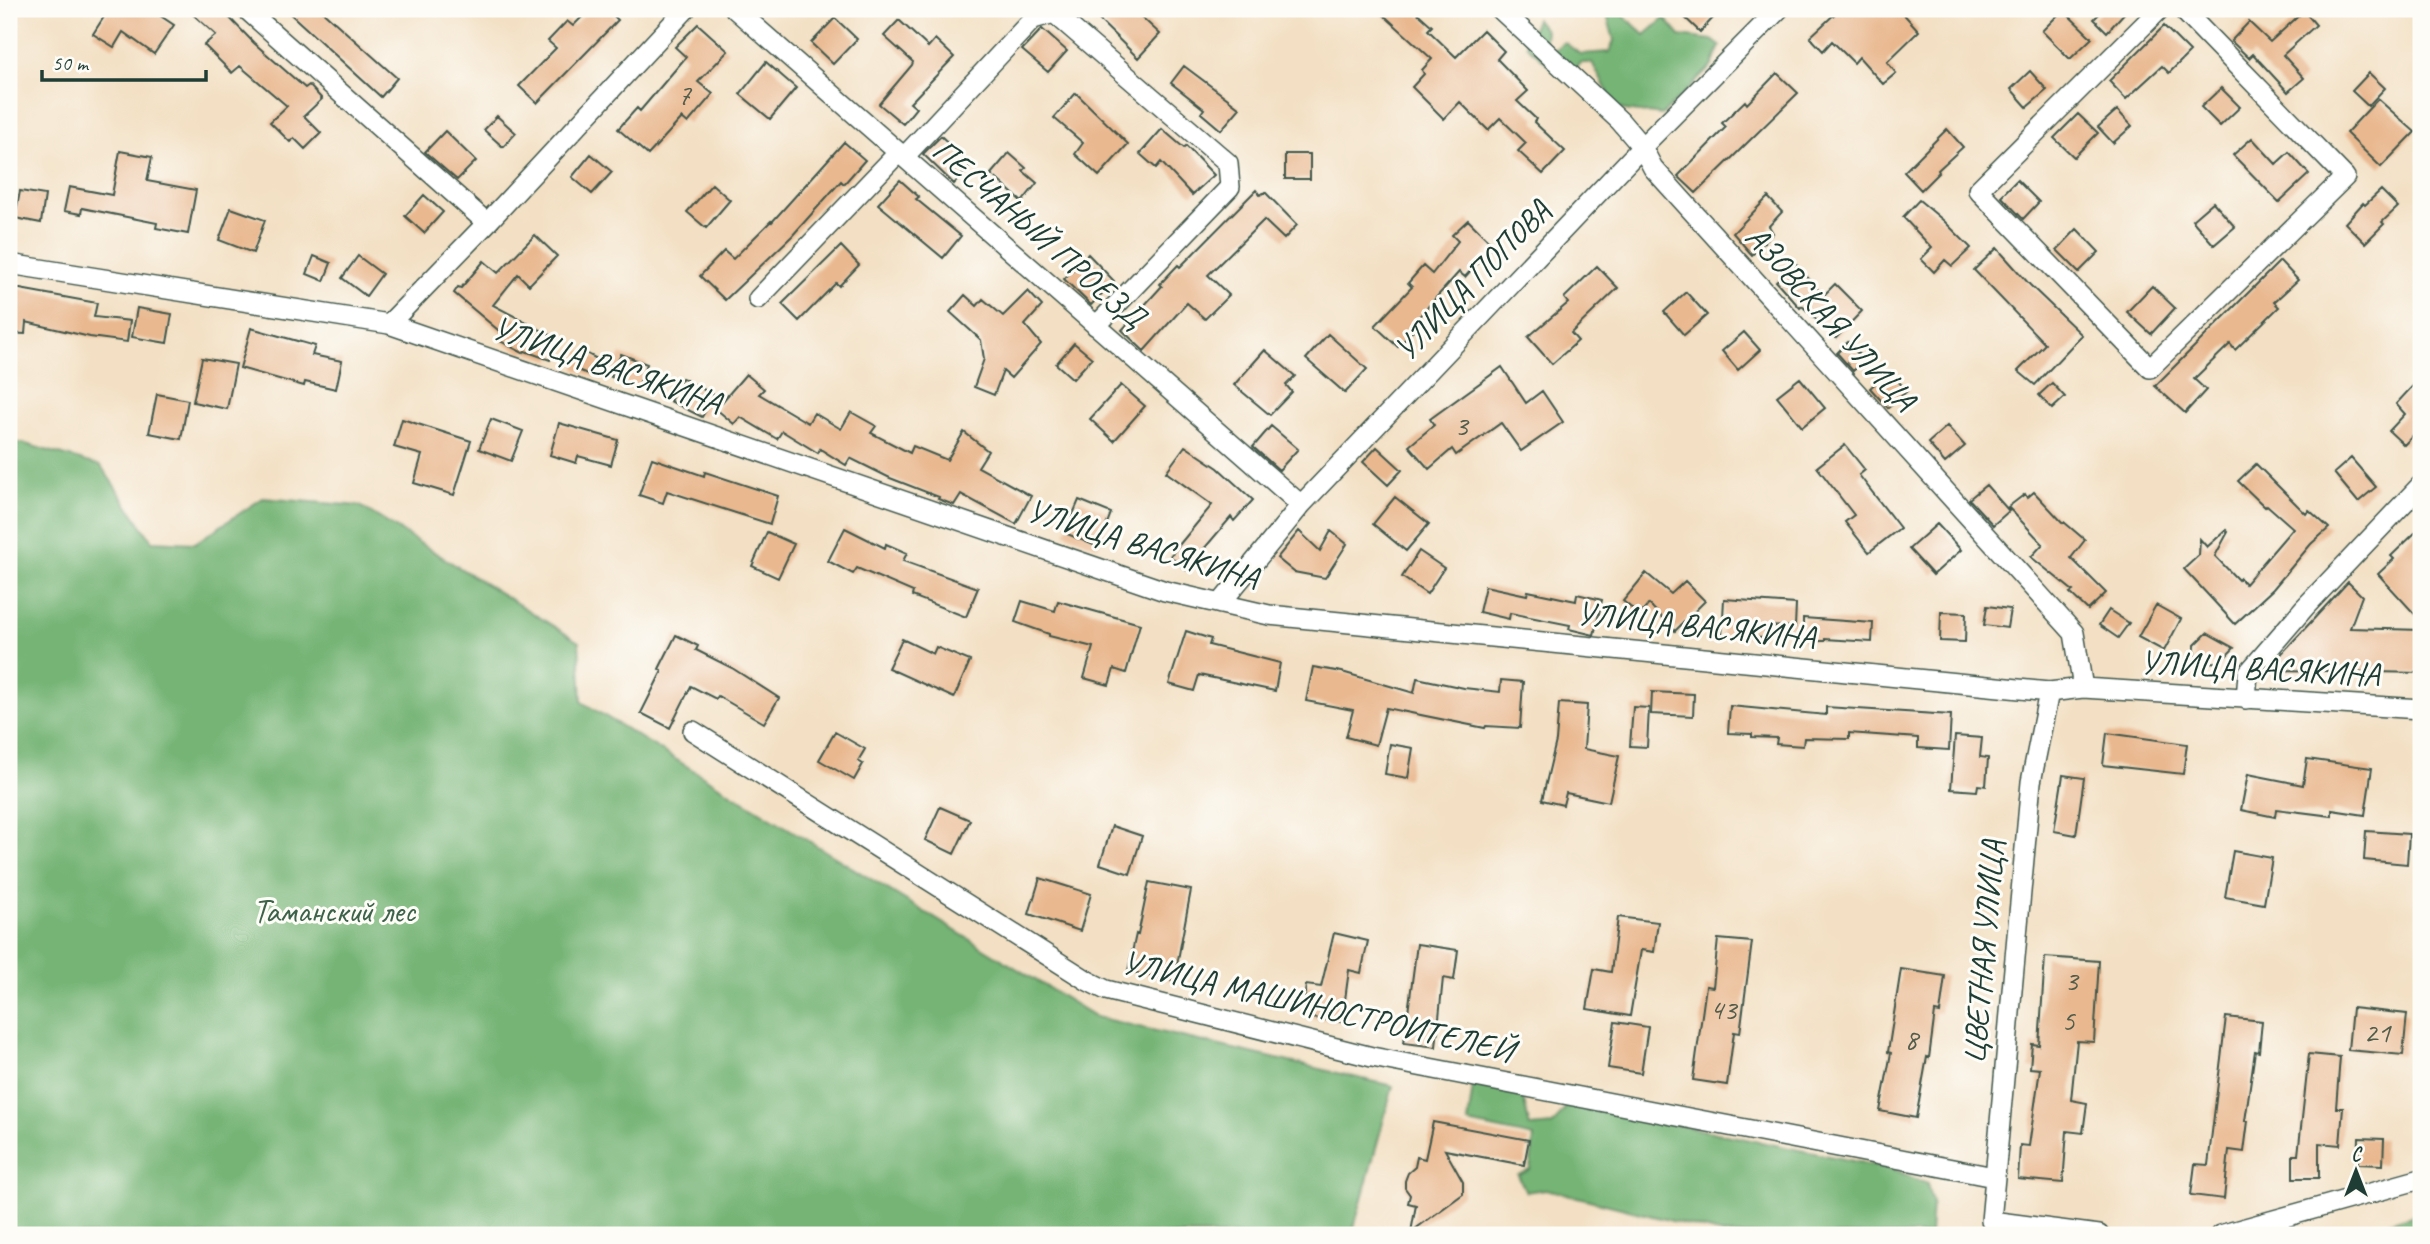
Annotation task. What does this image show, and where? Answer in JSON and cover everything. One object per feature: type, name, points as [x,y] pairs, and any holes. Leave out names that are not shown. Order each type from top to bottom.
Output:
[{"type":"street","points":[[246,9],[487,222]]},
{"type":"street","points":[[389,324],[686,9]]},
{"type":"street","name":"ПЕСЧАНЫЙ ПРОЕЗД","points":[[735,9],[1301,505]]},
{"type":"street","name":"АЗОВСКАЯ УЛИЦА","points":[[1500,9],[1620,121],[1642,147],[1653,168],[2074,633],[2083,688]]},
{"type":"street","name":"УЛИЦА ПОПОВА","points":[[1220,604],[1301,505],[1642,147],[1779,9]]},
{"type":"street","points":[[2160,9],[1978,190],[2150,368],[2345,177],[2182,9]]},
{"type":"street","points":[[758,299],[1033,19],[1054,13],[1228,163],[1230,187],[1096,326]]},
{"type":"street","name":"УЛИЦА ВАСЯКИНА","points":[[9,264],[389,324],[1165,591],[1269,615],[2049,692],[2083,688],[2421,709]]},
{"type":"street","points":[[2246,699],[2248,673],[2305,607],[2421,485]]},
{"type":"street","name":"ЦВЕТНАЯ УЛИЦА","points":[[2049,692],[2031,782],[1991,1221],[2099,1235]]},
{"type":"street","name":"УЛИЦА МАШИНОСТРОИТЕЛЕЙ","points":[[692,731],[1106,990],[1371,1057],[1994,1177]]},
{"type":"street","points":[[2220,1235],[2421,1179]]},
{"type":"green space","points":[[1596,9],[1617,9],[1645,35],[1665,18],[1680,36],[1712,40],[1720,46],[1712,66],[1662,115],[1617,109],[1592,63],[1581,63],[1566,79],[1526,45],[1536,19],[1546,31],[1543,49],[1548,55],[1564,42],[1580,54],[1610,52],[1614,40],[1607,15]]},
{"type":"green space","name":"Таманский лес","points":[[9,443],[22,443],[101,466],[152,541],[195,543],[263,498],[360,506],[579,642],[582,702],[1096,1017],[1393,1086],[1352,1235],[9,1235]]},
{"type":"green space","points":[[1473,1085],[1522,1093],[1530,1127],[1553,1125],[1569,1103],[1893,1169],[1927,1184],[1932,1202],[1930,1235],[1727,1235],[1546,1189],[1526,1192],[1518,1175],[1530,1170],[1534,1137],[1468,1123]]},
{"type":"green space","points":[[2421,1212],[2421,1235],[2350,1235]]},
{"type":"building","points":[[109,9],[150,9],[174,25],[154,54],[123,32],[114,47],[93,34]]},
{"type":"building","points":[[187,9],[221,9],[254,43],[305,88],[309,85],[322,99],[304,116],[321,133],[305,149],[294,138],[290,142],[270,122],[287,106],[240,66],[232,73],[204,45],[216,35]]},
{"type":"building","points":[[285,9],[320,9],[397,78],[381,97]]},
{"type":"building","points":[[590,9],[607,9],[618,20],[537,103],[519,86],[556,48],[548,41],[567,21],[573,26]]},
{"type":"building","points":[[1088,9],[1133,9],[1160,34],[1138,58]]},
{"type":"building","points":[[1377,9],[1413,9],[1432,26],[1428,30],[1456,57],[1483,30],[1504,51],[1497,59],[1528,91],[1517,101],[1536,119],[1534,122],[1565,151],[1543,174],[1518,151],[1526,143],[1500,118],[1488,130],[1460,102],[1444,119],[1412,87],[1424,74],[1422,70],[1432,59]]},
{"type":"building","points":[[1676,9],[1705,9],[1714,17],[1700,32]]},
{"type":"building","points":[[1840,9],[1899,9],[1919,31],[1887,62],[1896,73],[1883,84],[1859,57],[1854,63],[1832,41],[1823,51],[1810,37]]},
{"type":"building","points":[[2104,9],[2128,9],[2107,32],[2094,19]]},
{"type":"building","points":[[2063,10],[2092,38],[2070,59],[2042,31]]},
{"type":"building","points":[[2304,11],[2316,25],[2283,55],[2304,78],[2288,92],[2253,54],[2249,58],[2231,41],[2249,22],[2270,42]]},
{"type":"building","points":[[835,18],[857,39],[833,64],[811,43]]},
{"type":"building","points":[[899,20],[928,47],[935,39],[954,57],[910,103],[916,108],[903,124],[879,104],[913,62],[884,36]]},
{"type":"building","points":[[698,24],[728,51],[698,82],[713,94],[688,123],[682,118],[648,155],[618,129],[637,108],[640,111],[686,57],[675,47]]},
{"type":"building","points":[[2164,26],[2190,52],[2169,73],[2162,66],[2126,99],[2109,81]]},
{"type":"building","points":[[1042,29],[1067,51],[1048,72],[1022,50]]},
{"type":"building","points":[[766,62],[796,88],[770,119],[740,94]]},
{"type":"building","points":[[1184,66],[1240,108],[1221,130],[1201,113],[1204,109],[1171,83]]},
{"type":"building","points":[[2030,71],[2047,90],[2027,107],[2011,89]]},
{"type":"building","points":[[1777,73],[1798,93],[1696,193],[1678,176],[1726,127],[1722,123],[1745,101],[1747,104]]},
{"type":"building","points":[[2369,73],[2385,88],[2368,106],[2352,91]]},
{"type":"building","points":[[2221,88],[2240,107],[2220,126],[2201,107]]},
{"type":"building","points":[[1076,93],[1128,144],[1099,176],[1075,154],[1083,143],[1054,118]]},
{"type":"building","points":[[2378,99],[2415,132],[2381,167],[2346,133]]},
{"type":"building","points":[[2117,110],[2132,126],[2113,143],[2098,127]]},
{"type":"building","points":[[2078,114],[2098,133],[2074,157],[2054,138]]},
{"type":"building","points":[[497,116],[516,133],[503,147],[484,130]]},
{"type":"building","points":[[1162,129],[1184,148],[1186,146],[1214,175],[1192,195],[1161,162],[1156,168],[1140,154]]},
{"type":"building","points":[[1947,129],[1963,147],[1921,190],[1904,172]]},
{"type":"building","points":[[445,131],[476,161],[457,180],[425,152]]},
{"type":"building","points":[[941,136],[971,165],[954,184],[923,154]]},
{"type":"building","points":[[2252,138],[2276,164],[2289,152],[2309,174],[2279,202],[2233,155]]},
{"type":"building","points":[[844,142],[865,160],[844,184],[841,181],[792,236],[725,300],[700,276],[724,251],[733,259],[772,222]]},
{"type":"building","points":[[120,151],[152,157],[147,181],[196,190],[188,234],[156,228],[157,223],[82,208],[81,214],[64,211],[69,187],[112,195]]},
{"type":"building","points":[[1009,153],[1026,168],[1023,171],[1037,183],[1022,202],[991,174]]},
{"type":"building","points":[[591,154],[612,172],[592,194],[572,177]]},
{"type":"building","points":[[1285,154],[1310,154],[1310,179],[1285,179]]},
{"type":"building","points":[[900,180],[919,197],[916,199],[961,236],[943,258],[878,204]]},
{"type":"building","points":[[2017,180],[2039,202],[2023,219],[2001,196]]},
{"type":"building","points":[[712,184],[730,200],[706,228],[687,212]]},
{"type":"building","points":[[1256,190],[1260,195],[1265,192],[1297,225],[1284,239],[1264,220],[1208,275],[1229,295],[1205,319],[1187,303],[1144,351],[1122,330],[1178,265],[1180,267]]},
{"type":"building","points":[[2381,190],[2398,207],[2365,243],[2345,223],[2363,203],[2365,205]]},
{"type":"building","points":[[20,191],[45,195],[41,223],[15,218]]},
{"type":"building","points":[[424,195],[443,212],[424,233],[405,216]]},
{"type":"building","points":[[1768,197],[1782,212],[1769,226],[1773,233],[1752,255],[1733,233]]},
{"type":"building","points":[[1919,200],[1971,248],[1952,266],[1945,260],[1934,272],[1921,259],[1932,248],[1903,217]]},
{"type":"building","points":[[2213,202],[2235,227],[2214,245],[2192,220]]},
{"type":"building","points":[[231,208],[265,220],[253,253],[219,240]]},
{"type":"building","points":[[1468,220],[1493,245],[1465,277],[1459,272],[1415,321],[1419,324],[1398,347],[1375,326],[1412,287],[1408,283],[1423,266],[1432,274],[1458,241],[1452,235]]},
{"type":"building","points":[[2077,229],[2099,252],[2079,272],[2057,250]]},
{"type":"building","points":[[535,235],[557,256],[529,285],[518,274],[493,305],[558,339],[550,360],[525,351],[523,353],[500,341],[504,335],[454,293],[484,261],[498,273]]},
{"type":"building","points":[[841,246],[859,265],[839,286],[836,283],[799,321],[782,304]]},
{"type":"building","points":[[1997,248],[2030,285],[2082,335],[2035,385],[2018,371],[2045,344],[1974,270]]},
{"type":"building","points":[[1088,254],[1114,281],[1091,305],[1064,279]]},
{"type":"building","points":[[314,256],[331,263],[324,281],[307,274]]},
{"type":"building","points":[[358,256],[382,274],[366,296],[342,278]]},
{"type":"building","points":[[2280,261],[2298,280],[2274,302],[2279,307],[2235,350],[2230,344],[2194,379],[2206,390],[2185,413],[2155,386]]},
{"type":"building","points":[[1796,264],[1823,296],[1835,284],[1862,311],[1836,338],[1802,306],[1800,308],[1776,281]]},
{"type":"building","points":[[1597,266],[1618,288],[1571,333],[1578,341],[1552,364],[1528,337],[1568,303],[1564,298]]},
{"type":"building","points":[[2152,286],[2175,308],[2151,334],[2127,312]]},
{"type":"building","points":[[9,287],[97,303],[94,317],[130,321],[127,342],[90,337],[26,322],[25,334],[9,333]]},
{"type":"building","points":[[1028,291],[1042,306],[1025,325],[1041,344],[1011,378],[1003,371],[994,395],[974,387],[984,359],[981,340],[950,312],[965,295],[977,306],[983,299],[1003,316]]},
{"type":"building","points":[[1686,292],[1707,315],[1684,335],[1664,312]]},
{"type":"building","points":[[137,308],[172,314],[167,343],[132,337]]},
{"type":"building","points":[[251,328],[315,346],[312,355],[342,361],[336,389],[305,382],[304,386],[240,368]]},
{"type":"building","points":[[1744,332],[1760,350],[1738,370],[1722,351]]},
{"type":"building","points":[[1328,334],[1367,369],[1345,393],[1306,359]]},
{"type":"building","points":[[1848,342],[1864,361],[1853,371],[1837,353]]},
{"type":"building","points":[[1074,343],[1092,358],[1073,379],[1056,364]]},
{"type":"building","points":[[580,350],[601,361],[595,377],[575,369]]},
{"type":"building","points":[[1265,350],[1295,376],[1286,385],[1292,392],[1270,415],[1234,385]]},
{"type":"building","points":[[621,354],[647,364],[638,387],[611,377]]},
{"type":"building","points":[[202,358],[236,364],[227,409],[193,402]]},
{"type":"building","points":[[1502,367],[1526,403],[1542,391],[1563,422],[1521,451],[1501,423],[1456,455],[1452,449],[1429,469],[1409,446],[1434,425],[1430,419]]},
{"type":"building","points":[[1889,371],[1907,391],[1888,408],[1870,388]]},
{"type":"building","points":[[746,374],[764,389],[759,394],[808,423],[814,413],[841,429],[851,412],[876,426],[871,433],[910,453],[913,446],[947,460],[964,432],[988,451],[978,467],[1031,496],[1016,524],[961,494],[954,505],[850,458],[846,465],[820,449],[818,453],[782,431],[777,439],[740,417],[734,424],[716,409]]},
{"type":"building","points":[[2421,377],[2421,430],[2420,428],[2404,445],[2389,431],[2405,414],[2396,404]]},
{"type":"building","points":[[682,378],[714,395],[702,417],[670,401]]},
{"type":"building","points":[[1800,378],[1825,408],[1802,427],[1777,396]]},
{"type":"building","points":[[2052,383],[2065,397],[2052,409],[2039,395]]},
{"type":"building","points":[[1121,385],[1145,406],[1114,441],[1090,419]]},
{"type":"building","points":[[157,394],[188,400],[181,439],[149,433]]},
{"type":"building","points":[[402,419],[471,441],[454,495],[414,483],[422,455],[394,447]]},
{"type":"building","points":[[491,419],[523,431],[511,461],[479,449]]},
{"type":"building","points":[[559,423],[618,440],[611,465],[578,456],[576,463],[550,455]]},
{"type":"building","points":[[1271,426],[1298,449],[1279,470],[1253,447]]},
{"type":"building","points":[[1947,426],[1965,446],[1945,463],[1928,443]]},
{"type":"building","points":[[1845,445],[1865,470],[1859,475],[1900,528],[1869,552],[1845,522],[1854,515],[1817,467]]},
{"type":"building","points":[[1185,446],[1218,468],[1253,500],[1234,521],[1231,517],[1186,570],[1170,556],[1212,505],[1166,472]]},
{"type":"building","points":[[1377,447],[1402,470],[1388,485],[1363,462]]},
{"type":"building","points":[[652,458],[704,476],[705,472],[778,496],[770,524],[667,491],[663,503],[639,495]]},
{"type":"building","points":[[2351,458],[2376,487],[2358,502],[2334,473]]},
{"type":"building","points":[[2256,464],[2306,514],[2309,510],[2329,528],[2311,544],[2273,589],[2235,624],[2184,569],[2199,555],[2200,539],[2207,547],[2226,530],[2228,532],[2215,556],[2245,584],[2293,528],[2267,505],[2265,507],[2238,481]]},
{"type":"building","points":[[1986,485],[2009,511],[1993,525],[1969,499]]},
{"type":"building","points":[[2034,492],[2063,523],[2085,540],[2071,558],[2106,593],[2088,610],[2070,593],[2073,591],[2031,557],[2043,544],[2008,507],[2025,494],[2027,498]]},
{"type":"building","points":[[1395,497],[1429,524],[1406,551],[1373,524]]},
{"type":"building","points":[[1079,500],[1111,513],[1098,547],[1065,533]]},
{"type":"building","points":[[1937,524],[1961,550],[1933,575],[1909,549]]},
{"type":"building","points":[[2421,527],[2421,621],[2378,574],[2394,559],[2391,556]]},
{"type":"building","points":[[845,528],[885,548],[886,544],[907,553],[903,561],[978,588],[966,617],[912,596],[913,592],[857,568],[853,574],[828,561]]},
{"type":"building","points":[[1299,531],[1320,551],[1331,531],[1347,544],[1325,578],[1294,572],[1277,558]]},
{"type":"building","points":[[767,532],[794,544],[778,578],[752,566]]},
{"type":"building","points":[[1419,551],[1444,568],[1427,594],[1402,577]]},
{"type":"building","points":[[1646,573],[1671,594],[1685,581],[1705,601],[1675,631],[1649,604],[1640,615],[1623,601]]},
{"type":"building","points":[[2348,582],[2362,596],[2350,628],[2421,630],[2421,673],[2277,670],[2272,664]]},
{"type":"building","points":[[1485,586],[1576,601],[1577,594],[1602,600],[1594,635],[1569,629],[1570,625],[1510,613],[1509,619],[1479,612]]},
{"type":"building","points":[[1724,599],[1796,604],[1795,627],[1765,626],[1765,638],[1722,636]]},
{"type":"building","points":[[1022,601],[1055,611],[1058,601],[1140,624],[1126,673],[1114,669],[1109,685],[1084,678],[1093,647],[1049,636],[1015,622]]},
{"type":"building","points":[[2156,605],[2181,619],[2164,651],[2138,637]]},
{"type":"building","points":[[1987,606],[2010,609],[2007,628],[1984,625]]},
{"type":"building","points":[[2109,610],[2129,623],[2118,638],[2099,625]]},
{"type":"building","points":[[1941,612],[1966,613],[1965,642],[1940,641]]},
{"type":"building","points":[[1803,618],[1873,623],[1872,642],[1825,639],[1803,641]]},
{"type":"building","points":[[1186,631],[1211,639],[1209,645],[1280,663],[1275,691],[1199,675],[1194,691],[1169,684]]},
{"type":"building","points":[[2207,633],[2234,648],[2220,662],[2194,663],[2195,645]]},
{"type":"building","points":[[676,635],[698,646],[696,650],[732,668],[779,698],[764,723],[718,696],[716,699],[691,686],[670,728],[641,713]]},
{"type":"building","points":[[902,639],[933,654],[936,647],[970,661],[954,698],[888,668]]},
{"type":"building","points":[[1313,667],[1342,672],[1414,693],[1417,678],[1500,692],[1501,680],[1523,682],[1520,728],[1485,728],[1386,708],[1376,745],[1346,737],[1353,710],[1306,701]]},
{"type":"building","points":[[1652,692],[1694,694],[1693,716],[1651,714]]},
{"type":"building","points":[[1559,703],[1587,705],[1584,749],[1619,756],[1609,802],[1566,793],[1563,805],[1542,800],[1556,741]]},
{"type":"building","points":[[1730,706],[1826,715],[1826,707],[1951,715],[1949,750],[1918,748],[1918,738],[1849,733],[1849,739],[1804,738],[1803,746],[1776,744],[1777,738],[1728,733]]},
{"type":"building","points":[[1633,707],[1649,708],[1647,747],[1630,746]]},
{"type":"building","points":[[835,732],[865,749],[858,761],[863,764],[854,780],[819,760]]},
{"type":"building","points":[[2107,733],[2187,744],[2183,774],[2103,765]]},
{"type":"building","points":[[1955,736],[1982,738],[1980,757],[1988,758],[1986,786],[1978,785],[1977,791],[1951,789]]},
{"type":"building","points":[[1390,744],[1413,748],[1408,778],[1385,774]]},
{"type":"building","points":[[2307,759],[2372,768],[2365,815],[2332,810],[2332,816],[2276,809],[2275,817],[2241,810],[2248,774],[2303,785]]},
{"type":"building","points":[[2063,775],[2084,778],[2076,835],[2054,831]]},
{"type":"building","points":[[940,807],[970,820],[954,854],[925,840]]},
{"type":"building","points":[[1112,826],[1142,836],[1130,874],[1100,864]]},
{"type":"building","points":[[2366,831],[2409,834],[2407,864],[2364,860]]},
{"type":"building","points":[[2233,851],[2272,858],[2264,904],[2225,897]]},
{"type":"building","points":[[1040,878],[1091,894],[1080,931],[1029,914]]},
{"type":"building","points":[[1149,882],[1191,890],[1174,981],[1128,971]]},
{"type":"building","points":[[1618,917],[1658,922],[1654,952],[1641,950],[1630,1016],[1587,1009],[1594,969],[1611,972]]},
{"type":"building","points":[[1334,933],[1368,941],[1361,973],[1349,970],[1342,1022],[1302,1017],[1306,985],[1321,987]]},
{"type":"building","points":[[1718,939],[1752,942],[1740,1033],[1734,1032],[1727,1085],[1693,1080],[1706,986],[1713,987]]},
{"type":"building","points":[[1417,944],[1458,950],[1454,980],[1443,978],[1436,1047],[1404,1043]]},
{"type":"building","points":[[2045,957],[2099,961],[2094,1042],[2077,1041],[2071,1100],[2087,1103],[2083,1133],[2067,1131],[2063,1183],[2018,1179],[2020,1145],[2029,1146],[2040,1069],[2030,1068],[2032,1044],[2039,1045]]},
{"type":"building","points":[[1901,969],[1945,976],[1940,1013],[1935,1012],[1929,1058],[1927,1057],[1916,1118],[1880,1111],[1891,1053],[1888,1052]]},
{"type":"building","points":[[2352,1008],[2407,1014],[2403,1055],[2348,1050]]},
{"type":"building","points":[[2226,1017],[2262,1021],[2259,1052],[2255,1051],[2245,1121],[2248,1121],[2244,1152],[2229,1150],[2224,1199],[2191,1195],[2195,1164],[2208,1165]]},
{"type":"building","points":[[1615,1022],[1648,1027],[1641,1073],[1608,1068]]},
{"type":"building","points":[[2309,1054],[2340,1057],[2336,1108],[2343,1108],[2340,1145],[2319,1143],[2319,1178],[2293,1178],[2293,1155],[2298,1155]]},
{"type":"building","points":[[1433,1122],[1529,1140],[1524,1165],[1445,1150],[1463,1182],[1463,1194],[1411,1232],[1416,1205],[1408,1203],[1410,1195],[1405,1188],[1405,1181],[1408,1173],[1415,1167],[1417,1157],[1425,1159]]},
{"type":"building","points":[[2359,1138],[2384,1139],[2383,1165],[2358,1164]]}]
